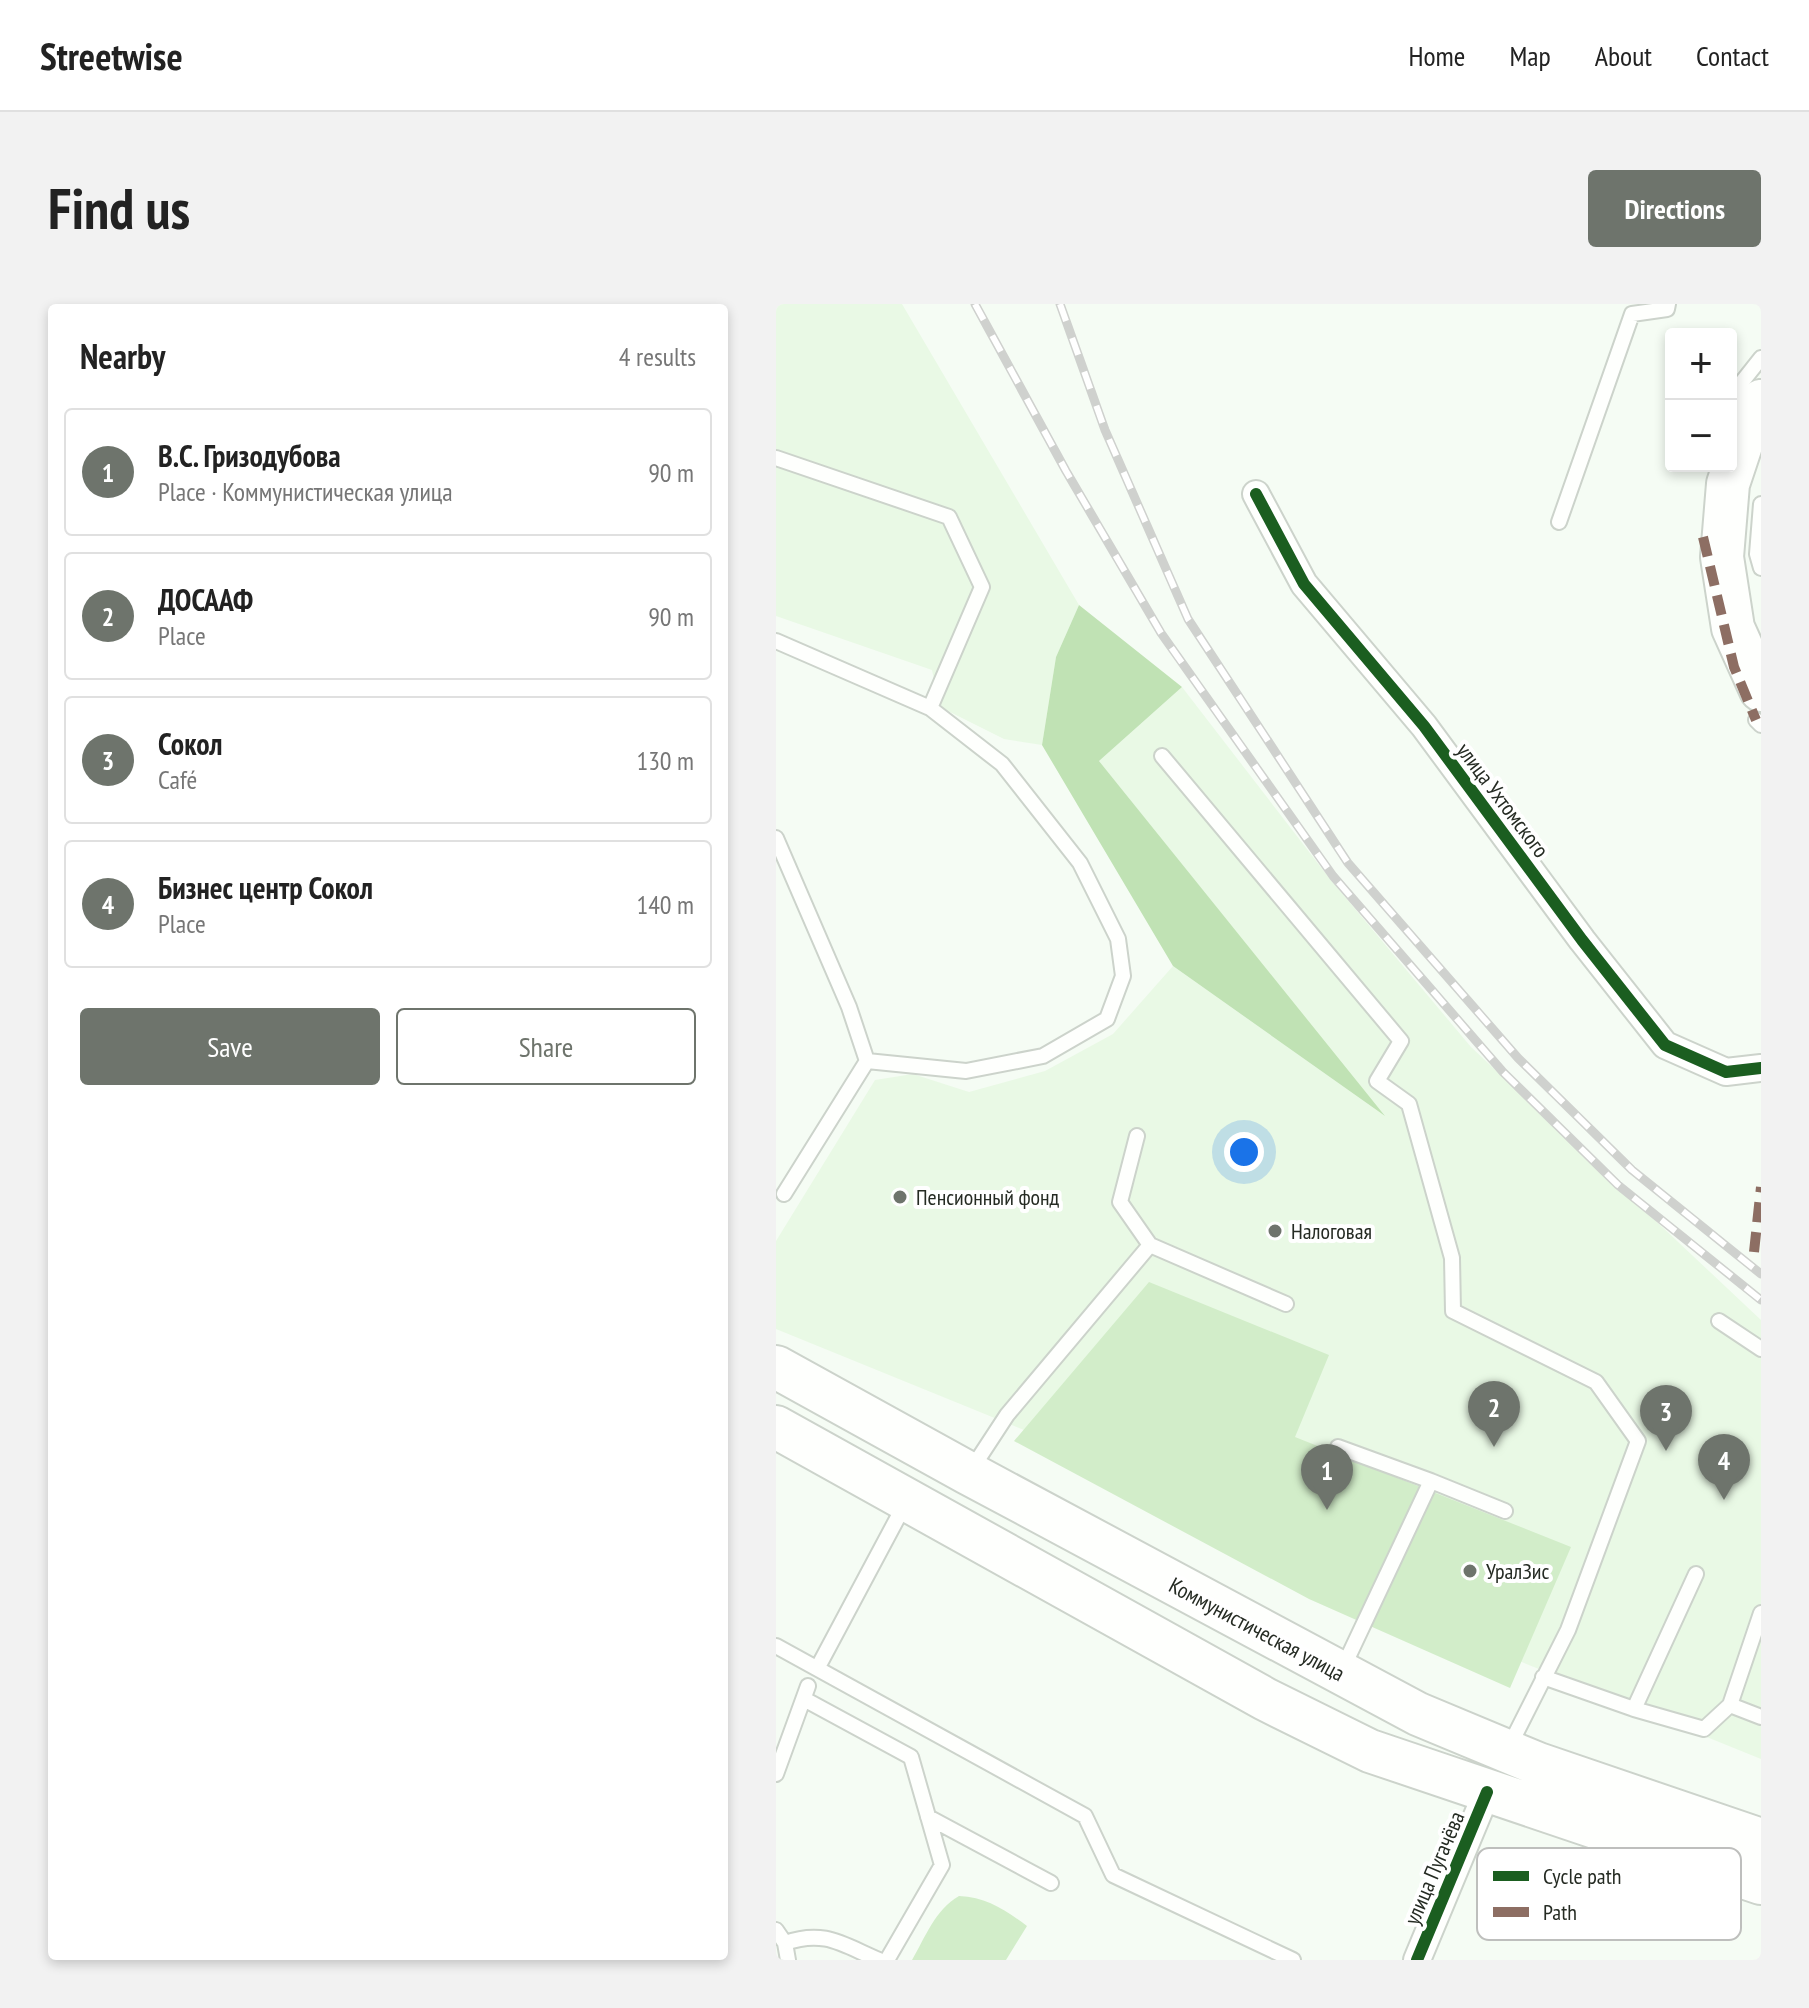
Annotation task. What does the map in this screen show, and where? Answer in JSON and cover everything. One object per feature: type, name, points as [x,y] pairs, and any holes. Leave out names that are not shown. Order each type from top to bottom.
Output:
[{"type":"main road","points":[[1759,712],[1733,628],[1722,557],[1728,484],[1752,412],[1761,401]]},
{"type":"main road","name":"Коммунистическая улица","points":[[776,1367],[1418,1714],[1507,1751],[1761,1840]]},
{"type":"main road","points":[[776,1427],[1265,1699],[1370,1751],[1656,1848]]},
{"type":"main road","name":"улица Пугачёва","points":[[1487,1792],[1507,1751]]},
{"type":"main road","points":[[1741,1876],[1761,1883]]},
{"type":"street","name":"улица Ухтомского","points":[[1256,494],[1304,584],[1424,726],[1582,940],[1665,1045],[1726,1072],[1761,1068]]},
{"type":"street","name":"улица Пугачёва","points":[[1417,1960],[1487,1792]]},
{"type":"lane","points":[[1559,522],[1632,314],[1667,309],[1668,304]]},
{"type":"lane","points":[[1733,400],[1742,382],[1761,358]]},
{"type":"lane","points":[[776,458],[949,517],[982,587],[930,708]]},
{"type":"lane","points":[[1761,504],[1757,554],[1761,568]]},
{"type":"lane","points":[[776,641],[930,708],[1002,764],[1080,863],[1118,939],[1123,976],[1107,1019],[1043,1056],[966,1071],[867,1061]]},
{"type":"lane","points":[[1162,756],[1401,1041],[1377,1081],[1409,1104],[1452,1258],[1453,1311],[1596,1382],[1638,1441],[1568,1630],[1507,1751]]},
{"type":"lane","points":[[776,838],[783,876],[849,1007],[867,1061]]},
{"type":"lane","points":[[779,1193],[867,1061]]},
{"type":"lane","points":[[1137,1136],[1120,1202],[1150,1245],[1286,1304]]},
{"type":"lane","points":[[968,1473],[1007,1415],[1150,1245]]},
{"type":"lane","points":[[1719,1321],[1761,1349]]},
{"type":"lane","points":[[1338,1447],[1505,1511]]},
{"type":"lane","points":[[1340,1674],[1431,1481]]},
{"type":"lane","points":[[818,1667],[908,1500]]},
{"type":"lane","points":[[1634,1709],[1696,1574]]},
{"type":"lane","points":[[1543,1677],[1634,1709],[1704,1729],[1730,1705],[1761,1613]]},
{"type":"lane","points":[[776,1646],[1085,1816],[1113,1875],[1293,1960]]},
{"type":"lane","points":[[776,1774],[806,1692],[911,1757],[942,1865],[887,1960]]},
{"type":"lane","points":[[1730,1705],[1761,1717]]},
{"type":"lane","points":[[928,1817],[1051,1883]]},
{"type":"lane","points":[[776,1930],[785,1943],[788,1960]]},
{"type":"lane","points":[[785,1943],[803,1937],[821,1936],[879,1960]]},
{"type":"shaded area","points":[[776,304],[902,304],[1079,605],[1056,657],[1042,745],[1004,739],[940,707],[932,670],[776,616]]},
{"type":"shaded area","points":[[1182,687],[1330,879],[1471,1047],[1761,1320],[1761,1759],[1396,1611],[1120,1469],[776,1329],[776,1241],[875,1080],[913,1074],[969,1092],[1045,1071],[1113,1034],[1173,966],[1382,1114],[1099,761]]},
{"type":"green space","points":[[1079,605],[1182,687],[1099,761],[1385,1116],[1173,966],[1042,745],[1056,657]]},
{"type":"green space","points":[[1149,1282],[1329,1355],[1295,1437],[1571,1547],[1510,1688],[1309,1599],[1014,1441]]},
{"type":"green space","points":[[959,1896],[987,1902],[1027,1926],[1006,1960],[912,1960],[937,1916]]},
{"type":"railway","points":[[975,304],[1066,471],[1161,633],[1333,876],[1503,1072],[1618,1185],[1761,1300]]},
{"type":"railway","points":[[1060,304],[1105,430],[1188,619],[1348,863],[1518,1058],[1632,1170],[1761,1274]]},
{"type":"marked path","points":[[1703,537],[1734,667],[1756,720]]},
{"type":"marked path","points":[[1754,1252],[1761,1187]]},
{"type":"cycle path","points":[[1256,494],[1304,584],[1424,726],[1582,940],[1665,1045],[1726,1072],[1761,1068]]},
{"type":"cycle path","points":[[1417,1960],[1487,1792]]},
{"type":"place","name":"Пенсионный фонд","points":[[900,1197]]},
{"type":"place","name":"Налоговая","points":[[1275,1231]]},
{"type":"place","name":"ДОСААФ","points":[[1494,1447]]},
{"type":"place","name":"Сокол","points":[[1666,1451]]},
{"type":"place","name":"Бизнес центр Сокол","points":[[1724,1500]]},
{"type":"place","name":"В.С. Гризодубова","points":[[1327,1510]]},
{"type":"place","name":"УралЗис","points":[[1470,1571]]}]
